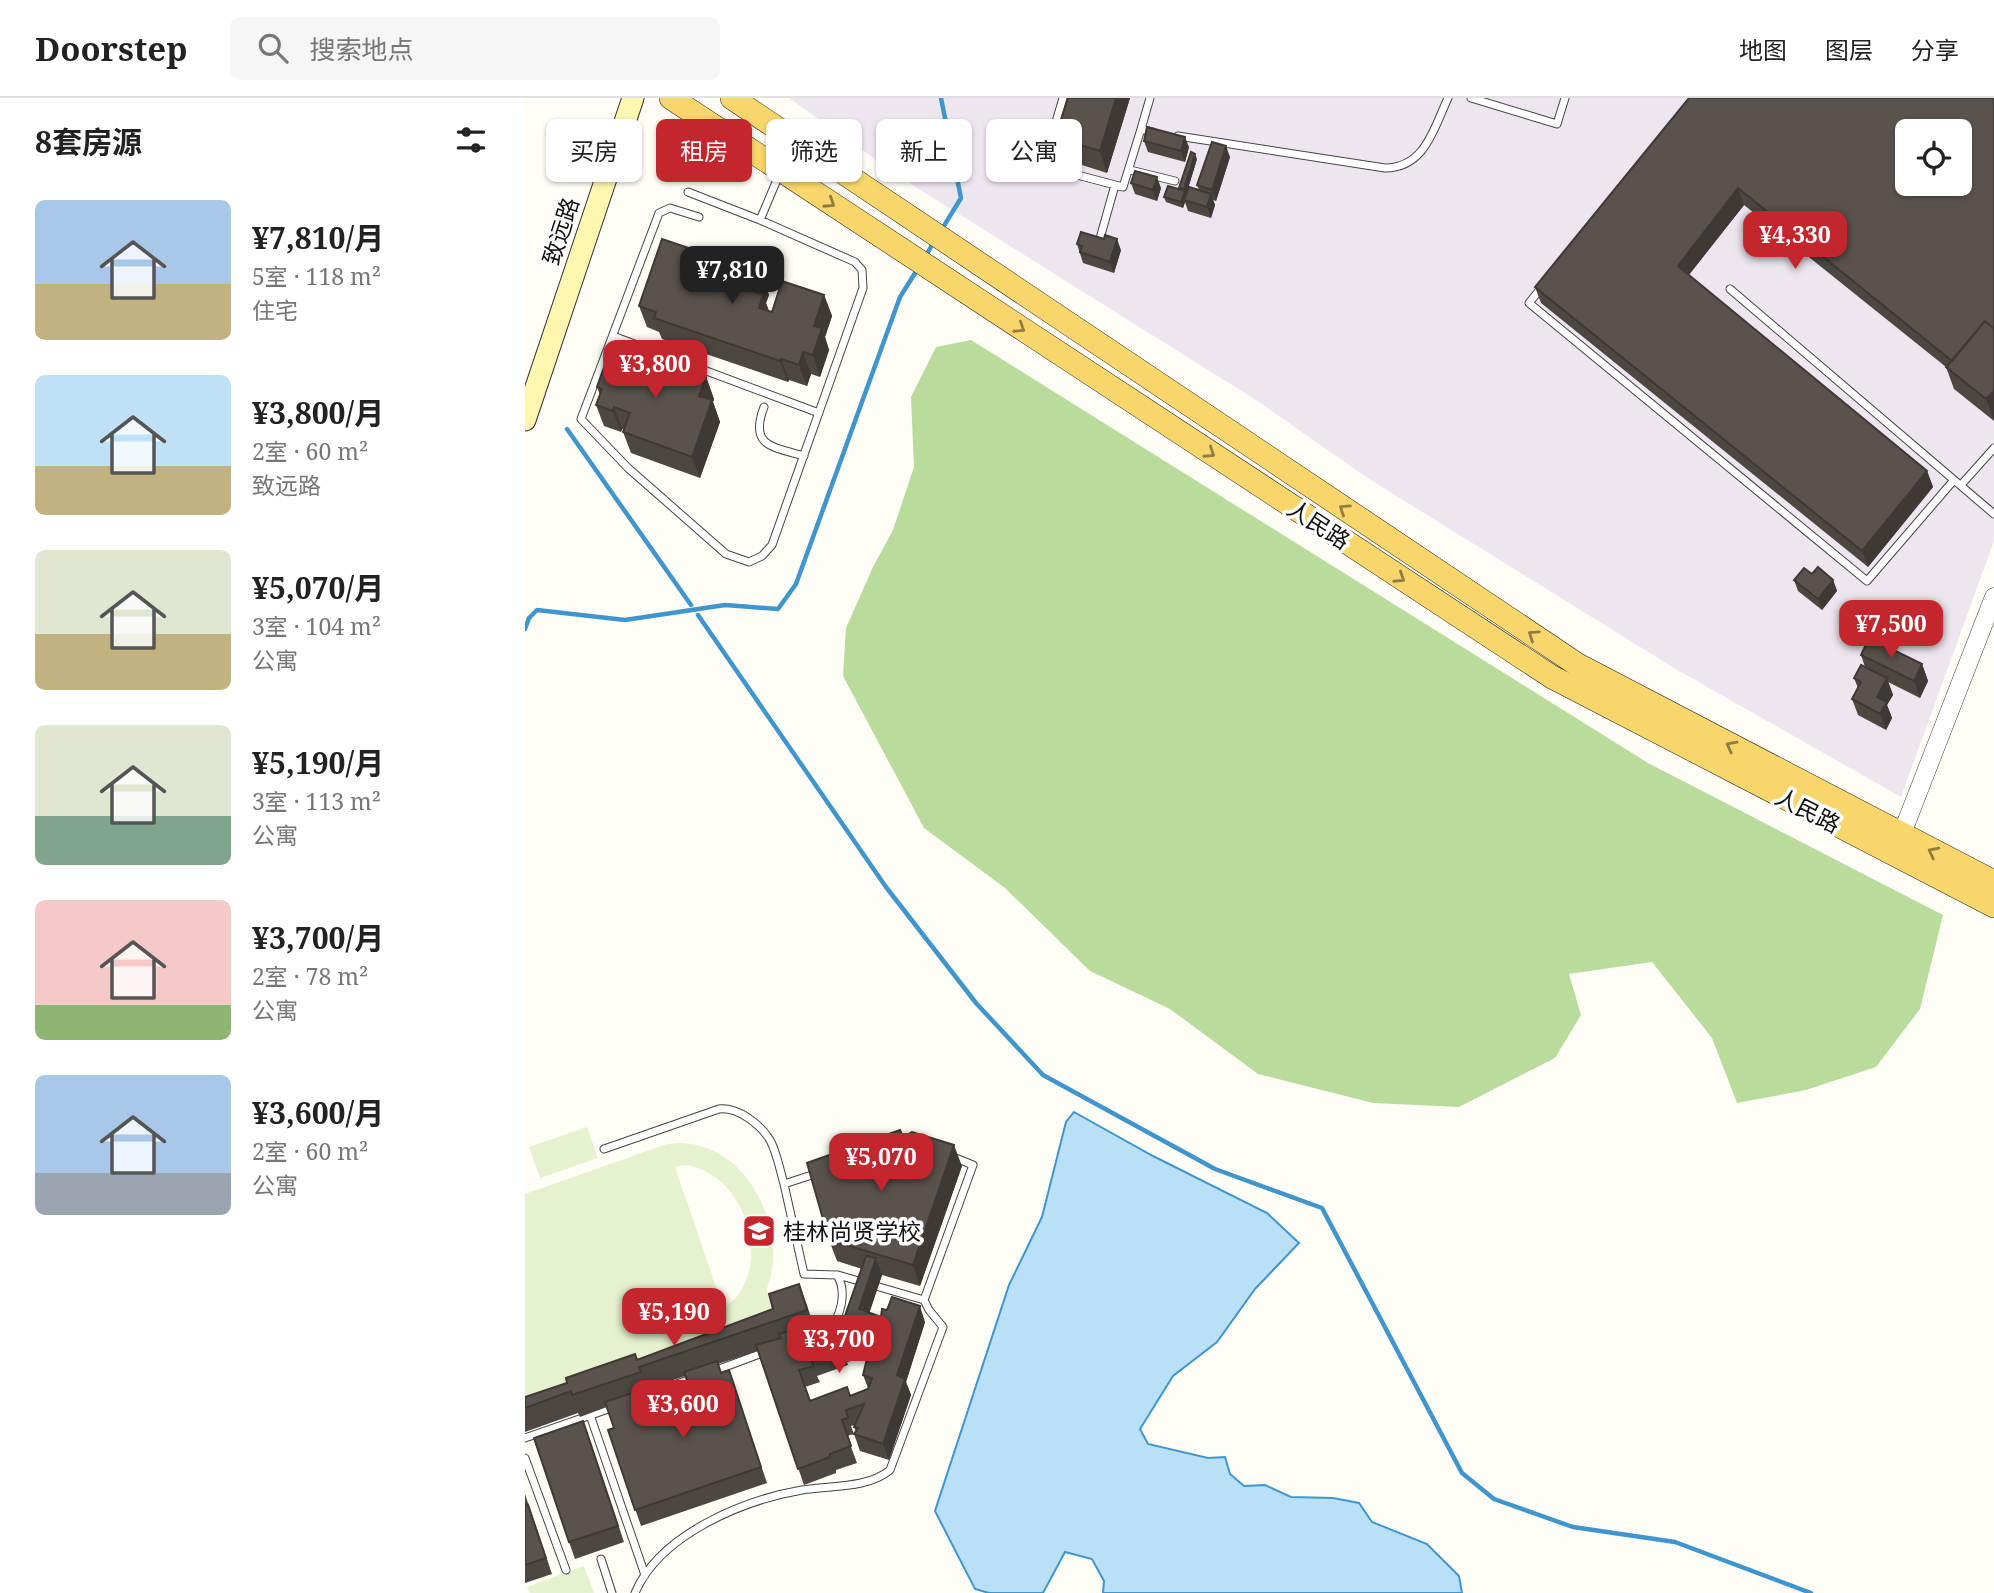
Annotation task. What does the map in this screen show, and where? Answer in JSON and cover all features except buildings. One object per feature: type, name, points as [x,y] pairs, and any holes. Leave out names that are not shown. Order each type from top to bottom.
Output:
[{"type":"main road","name":"致远路","points":[[525,420],[633,98]]},
{"type":"main road","name":"人民路","points":[[671,98],[766,161]]},
{"type":"main road","name":"人民路","points":[[732,98],[1578,665],[1994,883]]},
{"type":"main road","name":"人民路","points":[[798,182],[1552,677],[1994,906]]},
{"type":"street","points":[[1901,835],[1994,597]]},
{"type":"lane","points":[[1063,98],[1043,166],[1123,187],[1150,98]]},
{"type":"lane","points":[[1141,129],[1385,168],[1398,167],[1409,163],[1422,152],[1448,98]]},
{"type":"lane","points":[[1471,98],[1556,124],[1565,98]]},
{"type":"lane","points":[[1207,155],[1211,142]]},
{"type":"lane","points":[[1129,169],[1175,181]]},
{"type":"lane","points":[[759,220],[776,182]]},
{"type":"lane","points":[[1099,242],[1115,185]]},
{"type":"lane","points":[[688,192],[839,253],[862,270],[863,288],[769,549],[749,562],[726,554],[628,468],[581,419],[659,213],[670,208],[699,217]]},
{"type":"lane","points":[[1546,282],[1529,303],[1867,581],[1957,482],[1994,448]]},
{"type":"lane","points":[[1730,289],[1994,514]]},
{"type":"lane","points":[[613,336],[819,413]]},
{"type":"lane","points":[[764,407],[758,426],[766,444],[804,457]]},
{"type":"lane","points":[[604,1149],[728,1108],[750,1120],[768,1138],[784,1184],[804,1274],[837,1275],[924,1300]]},
{"type":"lane","points":[[635,1593],[645,1576],[676,1544],[692,1531],[737,1508],[803,1490],[871,1480],[889,1471],[943,1327],[924,1300],[973,1165],[940,1152]]},
{"type":"lane","points":[[784,1184],[824,1171]]},
{"type":"lane","points":[[813,1335],[829,1329],[837,1316],[842,1290],[837,1275]]},
{"type":"lane","points":[[525,1438],[774,1349]]},
{"type":"lane","points":[[590,1415],[645,1576]]},
{"type":"lane","points":[[525,1458],[566,1570]]},
{"type":"lane","points":[[601,1559],[612,1593]]},
{"type":"shaded area","points":[[789,98],[1994,98],[1994,541],[1901,797],[1674,668],[1369,479],[1256,400],[908,182],[972,182],[972,119],[876,119],[876,160],[862,150],[862,119],[819,119]]},
{"type":"green space","points":[[971,340],[1648,763],[1943,915],[1920,1009],[1876,1067],[1806,1090],[1737,1103],[1712,1038],[1652,962],[1569,974],[1581,1015],[1555,1058],[1459,1107],[1373,1103],[1258,1074],[1170,1009],[1090,971],[1005,888],[924,828],[843,676],[846,628],[893,530],[914,467],[911,397],[936,347]]},
{"type":"green space","points":[[587,1127],[598,1158],[540,1178],[529,1147]]},
{"type":"green space","points":[[667,1144],[700,1146],[717,1153],[733,1163],[757,1193],[765,1211],[773,1248],[772,1272],[767,1291],[775,1317],[525,1405],[525,1194]],"holes":[[[683,1165],[701,1169],[731,1192],[748,1227],[750,1265],[745,1283],[736,1297],[723,1307],[675,1167]]]},
{"type":"green space","points":[[584,1566],[594,1593],[530,1593],[527,1587]]},
{"type":"water","points":[[1074,1112],[1153,1156],[1267,1213],[1299,1243],[1255,1289],[1217,1342],[1173,1376],[1140,1429],[1148,1444],[1208,1458],[1225,1457],[1230,1474],[1244,1486],[1265,1485],[1291,1497],[1333,1498],[1359,1503],[1372,1522],[1427,1544],[1459,1576],[1462,1593],[1103,1593],[1104,1581],[1092,1559],[1065,1552],[1043,1593],[989,1593],[975,1589],[935,1511],[1009,1285],[1042,1217],[1066,1122]]},
{"type":"waterway","points":[[941,98],[961,198],[942,229]]},
{"type":"waterway","points":[[926,256],[933,243]]},
{"type":"waterway","points":[[525,629],[529,618],[537,610],[625,620],[725,605],[778,609],[796,584],[900,297],[917,270]]},
{"type":"waterway","points":[[567,429],[691,605]]},
{"type":"waterway","points":[[698,615],[886,887],[976,1003],[1043,1075],[1215,1169],[1322,1208],[1462,1473],[1494,1499],[1573,1527],[1675,1542],[1811,1593]]},
{"type":"place","name":"桂林尚贤学校","points":[[759,1231]]}]
